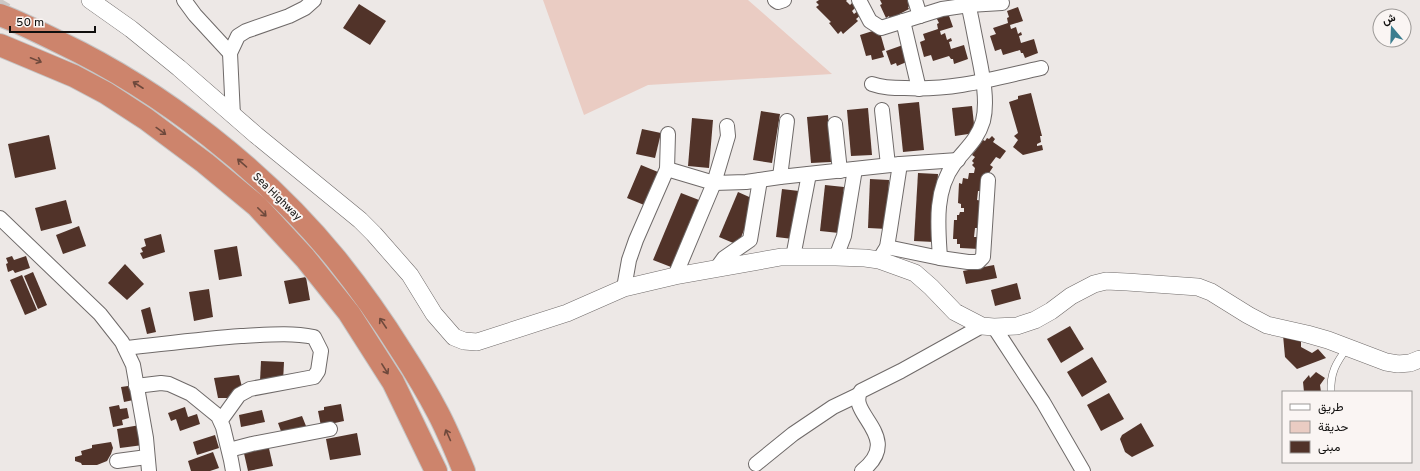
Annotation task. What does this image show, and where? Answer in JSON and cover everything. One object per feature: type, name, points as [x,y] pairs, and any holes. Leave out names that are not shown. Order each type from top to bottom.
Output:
[{"type":"highway","name":"Sea Highway","points":[[0,15],[77,50],[138,85],[217,142],[292,210],[336,259],[384,324],[417,376],[438,413],[464,471]]},
{"type":"highway","name":"Sea Highway","points":[[0,46],[74,76],[106,93],[206,163],[256,206],[305,258],[349,313],[393,382],[436,471]]},
{"type":"street","points":[[90,0],[131,29],[173,63],[233,116],[365,224],[410,276],[434,314],[454,337],[464,341],[477,342],[567,313],[624,288],[675,276],[781,257],[865,258],[883,254],[978,262],[983,257],[988,180]]},
{"type":"street","points":[[184,0],[195,15],[230,53]]},
{"type":"street","points":[[233,116],[230,53],[238,36],[246,31],[289,16],[305,8],[314,0]]},
{"type":"street","points":[[775,0],[778,2],[784,0]]},
{"type":"street","points":[[859,0],[870,21],[881,28],[968,3],[1002,3]]},
{"type":"street","points":[[914,0],[920,16]]},
{"type":"street","points":[[940,258],[938,222],[940,198],[954,163],[970,147],[983,120],[983,81],[968,3]]},
{"type":"street","points":[[903,21],[919,89]]},
{"type":"street","points":[[872,84],[882,87],[919,89],[947,88],[1041,68]]},
{"type":"street","points":[[882,110],[894,165],[883,254]]},
{"type":"street","points":[[780,177],[787,121]]},
{"type":"street","points":[[835,124],[840,171]]},
{"type":"street","points":[[675,276],[714,183],[728,136],[727,126]]},
{"type":"street","points":[[624,288],[629,260],[636,240],[667,169],[668,134]]},
{"type":"street","points":[[667,169],[714,183],[760,180],[894,165],[958,160]]},
{"type":"street","points":[[836,257],[844,236],[855,169]]},
{"type":"street","points":[[793,257],[809,174]]},
{"type":"street","points":[[716,269],[724,258],[750,240],[760,180]]},
{"type":"street","points":[[0,218],[100,314],[125,348],[133,365],[146,438],[149,471]]},
{"type":"street","points":[[883,254],[915,273],[955,312],[988,326],[1017,326],[1035,320],[1051,311],[1071,296],[1094,284],[1106,281],[1198,287],[1211,292],[1267,325],[1328,340],[1386,362],[1398,364],[1410,363],[1420,359]]},
{"type":"street","points":[[756,464],[793,434],[833,406],[858,395],[866,387],[901,371],[988,326]]},
{"type":"street","points":[[988,326],[1043,402],[1083,471]]},
{"type":"street","points":[[125,348],[208,339],[277,334],[298,334],[314,337],[321,351],[318,371],[314,377],[250,389],[239,395],[221,420]]},
{"type":"street","points":[[136,386],[161,383],[181,389],[191,394],[218,416],[221,420],[233,471]]},
{"type":"street","points":[[858,395],[858,401],[878,442],[878,450],[874,458],[869,466],[862,471]]},
{"type":"street","points":[[229,450],[330,429]]},
{"type":"street","points":[[116,461],[147,457]]},
{"type":"lane","points":[[1331,391],[1330,380],[1336,363],[1347,348]]},
{"type":"green space","points":[[543,0],[748,0],[832,74],[648,85],[584,115]]},
{"type":"building","points":[[819,0],[847,0],[846,1],[850,5],[853,2],[857,6],[852,11],[854,14],[859,10],[862,14],[856,19],[858,21],[843,34],[841,31],[838,34],[829,23],[831,22],[816,7],[819,5],[816,2]]},
{"type":"building","points":[[880,0],[913,0],[914,3],[908,7],[909,9],[890,19],[889,16],[886,18],[880,5],[882,4]]},
{"type":"building","points":[[359,4],[386,21],[370,45],[343,28]]},
{"type":"building","points":[[1018,7],[1023,21],[1010,25],[1011,29],[1016,27],[1018,34],[1021,32],[1022,35],[1019,36],[1021,43],[1034,39],[1038,53],[1025,58],[1020,50],[1003,55],[1001,49],[995,51],[990,36],[996,34],[993,28],[1008,23],[1007,18],[1009,17],[1007,11]]},
{"type":"building","points":[[948,13],[953,27],[940,31],[941,35],[945,33],[947,40],[951,38],[952,41],[949,42],[951,49],[964,45],[968,59],[954,64],[953,59],[949,56],[933,61],[931,55],[924,57],[920,42],[925,40],[923,34],[938,29],[937,24],[939,23],[936,17]]},
{"type":"building","points":[[879,29],[885,50],[882,51],[884,57],[872,60],[871,55],[866,56],[860,35]]},
{"type":"building","points":[[903,45],[909,61],[897,66],[896,63],[891,65],[886,51]]},
{"type":"building","points":[[1031,93],[1042,136],[1040,136],[1041,142],[1037,144],[1037,146],[1042,145],[1043,150],[1023,155],[1013,147],[1018,140],[1014,136],[1018,133],[1009,102],[1018,99],[1018,96]]},
{"type":"building","points":[[919,102],[924,150],[903,152],[898,104]]},
{"type":"building","points":[[972,106],[975,133],[955,136],[952,108]]},
{"type":"building","points":[[868,108],[872,155],[851,156],[847,110]]},
{"type":"building","points":[[761,111],[780,114],[772,163],[753,160]]},
{"type":"building","points":[[828,115],[831,162],[811,163],[807,117]]},
{"type":"building","points":[[692,118],[713,120],[709,168],[688,166]]},
{"type":"building","points":[[642,129],[661,133],[655,158],[636,154]]},
{"type":"building","points":[[49,135],[56,169],[15,178],[8,144]]},
{"type":"building","points":[[992,136],[995,139],[993,142],[1006,151],[1000,159],[996,157],[990,165],[993,167],[985,179],[984,191],[978,191],[977,200],[982,201],[978,228],[975,228],[974,237],[980,237],[979,249],[960,248],[960,244],[957,244],[957,239],[953,239],[954,220],[957,220],[957,215],[959,215],[960,212],[964,212],[964,208],[961,208],[961,204],[958,203],[959,183],[962,184],[963,178],[968,179],[969,173],[974,173],[975,168],[972,165],[974,163],[972,161],[975,157],[972,155],[983,140],[985,141],[987,138],[989,139]]},
{"type":"building","points":[[641,165],[658,172],[648,197],[649,207],[627,198]]},
{"type":"building","points":[[918,173],[938,174],[934,242],[914,241]]},
{"type":"building","points":[[870,179],[889,180],[887,229],[868,228]]},
{"type":"building","points":[[825,185],[844,187],[839,233],[820,231]]},
{"type":"building","points":[[782,189],[799,191],[793,239],[776,237]]},
{"type":"building","points":[[738,192],[756,200],[738,245],[719,237]]},
{"type":"building","points":[[681,193],[699,200],[671,267],[653,260]]},
{"type":"building","points":[[66,200],[72,223],[41,231],[35,208]]},
{"type":"building","points":[[79,226],[86,246],[63,254],[56,235]]},
{"type":"building","points":[[161,234],[165,252],[143,259],[140,253],[143,252],[141,248],[146,246],[144,239]]},
{"type":"building","points":[[237,246],[242,276],[219,280],[214,250]]},
{"type":"building","points":[[12,256],[14,260],[26,256],[30,268],[15,273],[13,270],[8,272],[6,264],[8,263],[6,258]]},
{"type":"building","points":[[125,264],[144,284],[127,300],[108,283]]},
{"type":"building","points":[[994,265],[997,278],[966,284],[963,271]]},
{"type":"building","points":[[33,272],[47,305],[38,309],[24,276]]},
{"type":"building","points":[[22,275],[37,310],[25,315],[10,280]]},
{"type":"building","points":[[306,277],[310,300],[289,304],[284,281]]},
{"type":"building","points":[[1017,283],[1021,299],[995,306],[991,290]]},
{"type":"building","points":[[209,289],[213,317],[194,321],[189,292]]},
{"type":"building","points":[[150,307],[156,332],[147,334],[141,310]]},
{"type":"building","points":[[1070,326],[1084,349],[1061,363],[1047,339]]},
{"type":"building","points":[[1283,335],[1301,336],[1301,347],[1312,353],[1318,349],[1326,358],[1297,369],[1285,357]]},
{"type":"building","points":[[1092,357],[1107,382],[1082,397],[1067,372]]},
{"type":"building","points":[[261,361],[284,362],[283,382],[260,381]]},
{"type":"building","points":[[1316,372],[1325,378],[1320,385],[1321,391],[1304,391],[1303,382],[1309,375],[1310,378]]},
{"type":"building","points":[[239,375],[242,387],[233,398],[218,398],[214,378]]},
{"type":"building","points":[[135,385],[138,399],[124,402],[121,387]]},
{"type":"building","points":[[1109,393],[1124,419],[1101,431],[1087,405]]},
{"type":"building","points":[[341,404],[344,421],[321,426],[318,411],[324,410],[324,407]]},
{"type":"building","points":[[119,405],[120,409],[127,408],[129,418],[122,420],[123,425],[113,427],[109,407]]},
{"type":"building","points":[[185,407],[188,417],[197,414],[200,424],[180,431],[176,419],[171,421],[168,413]]},
{"type":"building","points":[[262,410],[265,422],[241,427],[239,415]]},
{"type":"building","points":[[302,416],[306,426],[282,434],[278,423]]},
{"type":"building","points":[[1141,423],[1154,446],[1132,457],[1125,452],[1120,439],[1122,435]]},
{"type":"building","points":[[140,425],[143,445],[120,448],[117,429]]},
{"type":"building","points":[[357,433],[361,455],[330,460],[326,439]]},
{"type":"building","points":[[215,435],[219,448],[197,455],[193,442]]},
{"type":"building","points":[[111,442],[113,448],[107,461],[97,465],[82,465],[81,463],[75,461],[75,457],[82,455],[81,451],[92,448],[92,445]]},
{"type":"building","points":[[268,444],[273,466],[248,471],[243,449]]},
{"type":"building","points":[[213,452],[219,468],[210,471],[191,471],[188,461]]},
{"type":"tunnel","points":[[0,5],[3,0]]}]
